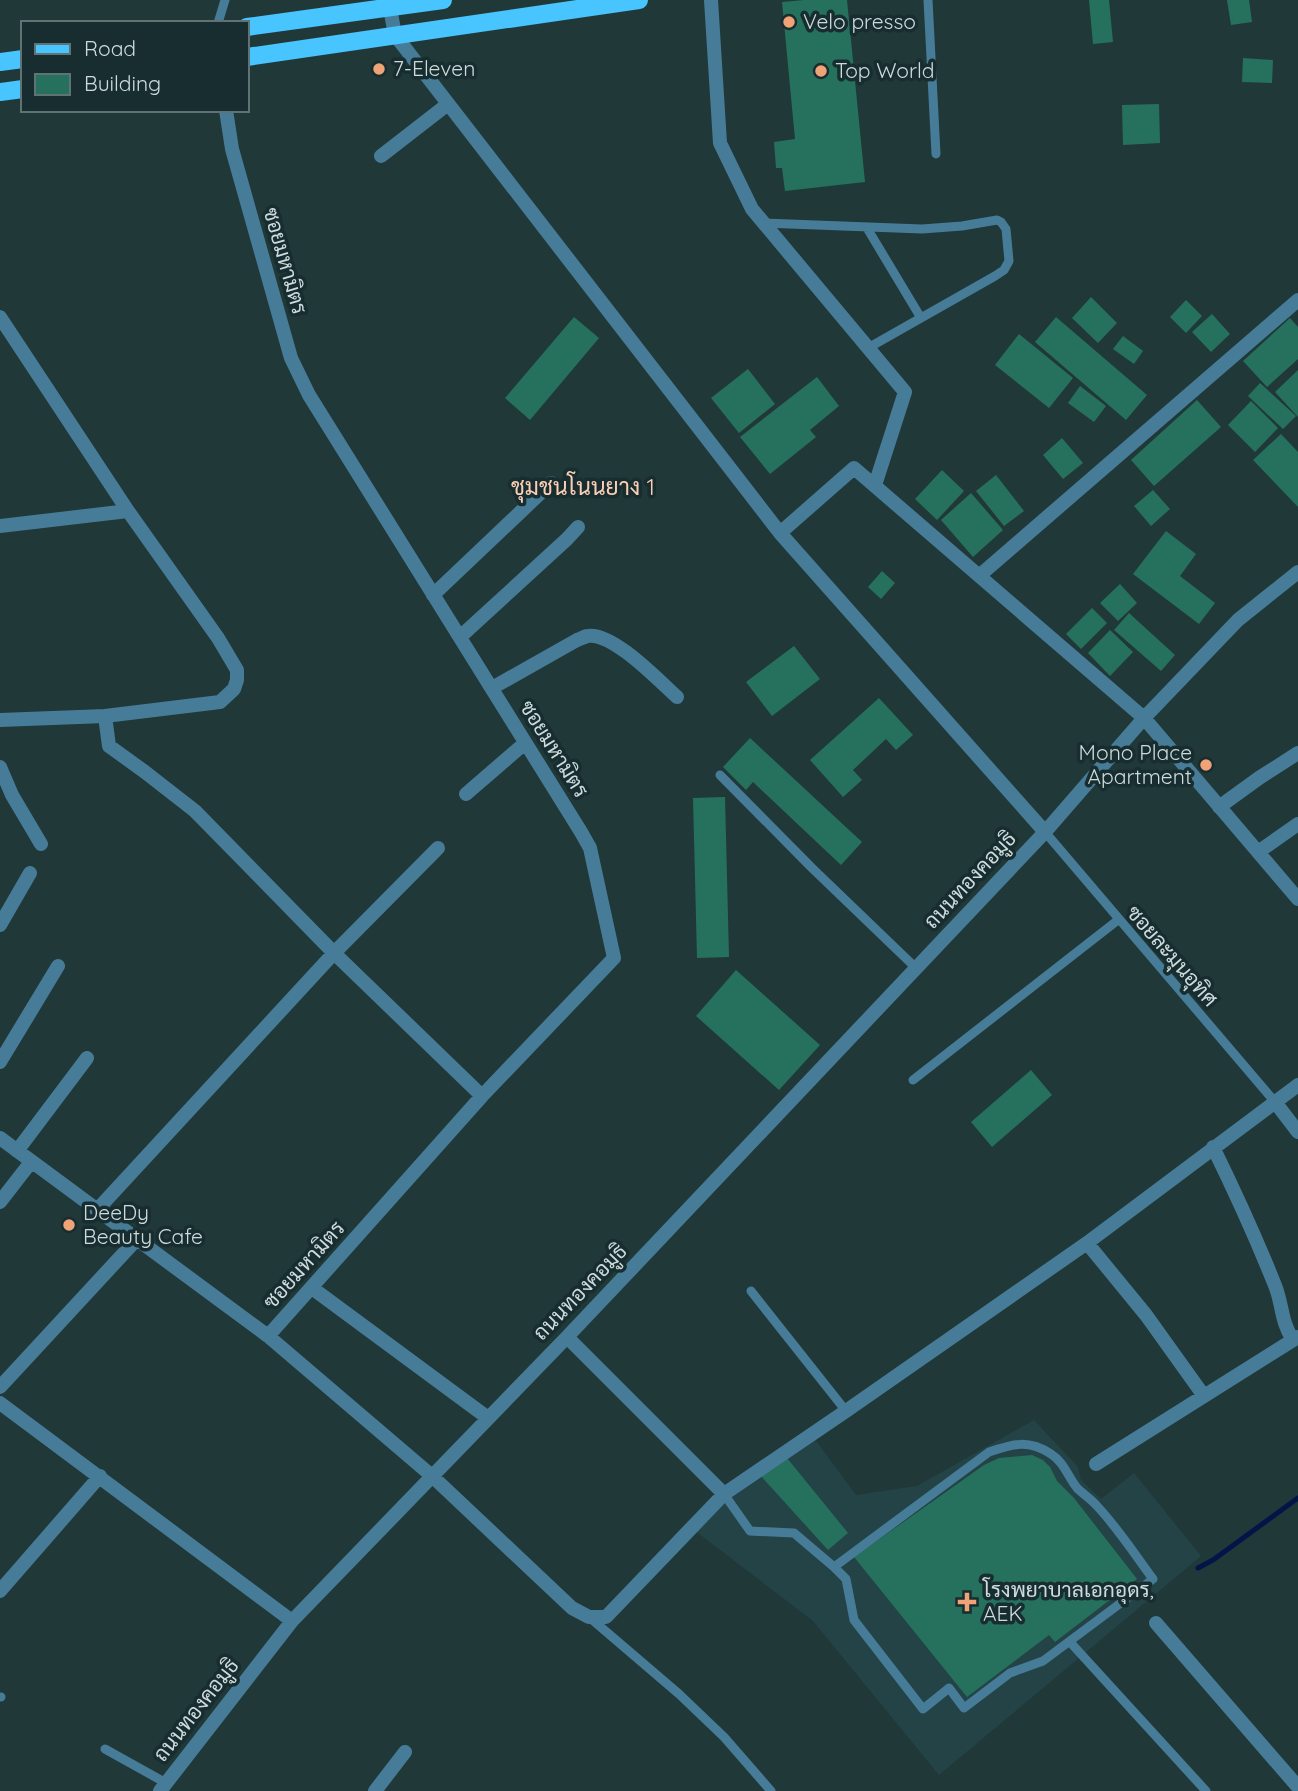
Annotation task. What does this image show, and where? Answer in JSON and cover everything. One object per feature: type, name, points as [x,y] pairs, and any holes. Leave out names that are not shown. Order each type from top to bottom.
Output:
[{"type":"main road","points":[[248,27],[376,6],[443,0]]},
{"type":"main road","points":[[248,57],[639,0]]},
{"type":"main road","points":[[0,62],[21,59]]},
{"type":"main road","points":[[0,92],[21,89]]},
{"type":"street","points":[[711,0],[720,143],[752,209],[905,392],[875,485]]},
{"type":"street","points":[[376,6],[395,35],[780,533],[1045,832]]},
{"type":"street","points":[[382,156],[448,104]]},
{"type":"street","name":"ซอยมหามิตร","points":[[226,112],[232,149],[291,358],[309,395],[582,832],[590,848],[614,958],[482,1096],[268,1336]]},
{"type":"street","points":[[979,576],[1298,300]]},
{"type":"street","points":[[0,317],[237,670],[234,688],[220,702],[105,716],[0,720]]},
{"type":"street","points":[[780,533],[854,468],[1144,718],[1298,900]]},
{"type":"street","points":[[433,595],[551,483]]},
{"type":"street","points":[[0,526],[128,511]]},
{"type":"street","points":[[460,638],[568,540],[578,527]]},
{"type":"street","name":"ถนนทองคอมูธิ","points":[[163,1787],[292,1621],[567,1337],[1045,832],[1144,718],[1238,620],[1298,572]]},
{"type":"street","points":[[492,688],[577,640],[596,636],[623,649],[677,697]]},
{"type":"street","points":[[105,716],[109,746],[195,811],[334,953],[482,1096]]},
{"type":"street","points":[[466,794],[526,743]]},
{"type":"street","points":[[1219,807],[1298,753]]},
{"type":"street","points":[[0,767],[12,795],[41,844]]},
{"type":"street","points":[[1258,852],[1298,824]]},
{"type":"street","points":[[97,1210],[334,953],[438,848]]},
{"type":"street","points":[[0,925],[30,873]]},
{"type":"street","points":[[0,1062],[58,966]]},
{"type":"street","points":[[18,1151],[87,1058]]},
{"type":"street","points":[[0,1138],[268,1336],[432,1476],[572,1608],[589,1617],[606,1617],[724,1494],[1087,1243],[1298,1085]]},
{"type":"street","points":[[1275,1102],[1298,1132]]},
{"type":"street","points":[[1096,1464],[1295,1339],[1283,1321],[1279,1296],[1258,1243],[1213,1147]]},
{"type":"street","points":[[0,1202],[32,1162]]},
{"type":"street","points":[[0,1387],[137,1239]]},
{"type":"street","points":[[1087,1243],[1146,1315],[1204,1396]]},
{"type":"street","points":[[312,1287],[488,1418]]},
{"type":"street","points":[[567,1337],[724,1494]]},
{"type":"street","points":[[0,1403],[292,1621]]},
{"type":"street","points":[[0,1591],[100,1476]]},
{"type":"street","points":[[1156,1623],[1298,1787]]},
{"type":"street","points":[[376,1791],[405,1752]]},
{"type":"lane","points":[[219,21],[225,0]]},
{"type":"lane","points":[[928,0],[936,154]]},
{"type":"lane","points":[[763,223],[922,229],[997,220],[1001,222],[1006,229],[1009,261],[1004,270],[868,348]]},
{"type":"lane","points":[[867,228],[921,318]]},
{"type":"lane","points":[[720,775],[916,968]]},
{"type":"lane","name":"ซอยละมุนอุทิศ","points":[[1045,832],[1275,1102]]},
{"type":"lane","points":[[913,1080],[1118,920]]},
{"type":"lane","points":[[751,1291],[846,1411]]},
{"type":"lane","points":[[724,1494],[750,1531],[794,1533],[846,1579],[854,1620],[923,1709],[949,1688],[964,1708],[1010,1673],[1043,1661],[1153,1579],[1097,1506],[1068,1477],[1062,1463],[1051,1454],[1033,1446],[1016,1443],[989,1452],[834,1567]]},
{"type":"lane","points":[[589,1617],[724,1737],[771,1791]]},
{"type":"lane","points":[[1070,1642],[1206,1791]]},
{"type":"lane","points":[[105,1749],[163,1787]]},
{"type":"shaded area","name":"โรงพยาบาลเอกอุดร, AEK","points":[[1034,1420],[1078,1467],[1081,1480],[1101,1499],[1134,1473],[1201,1556],[939,1775],[813,1621],[694,1530],[728,1499],[814,1438],[856,1495],[917,1486]]},
{"type":"building","name":"Top World","points":[[847,0],[865,182],[785,191],[782,168],[776,168],[774,142],[795,139],[782,2]]},
{"type":"building","points":[[1089,0],[1109,0],[1113,42],[1093,44]]},
{"type":"building","points":[[1227,0],[1249,0],[1252,22],[1231,25]]},
{"type":"building","points":[[1243,58],[1273,60],[1272,83],[1242,82]]},
{"type":"building","points":[[1159,104],[1160,143],[1123,145],[1122,105]]},
{"type":"building","points":[[1091,297],[1117,323],[1098,343],[1072,318]]},
{"type":"building","points":[[1186,300],[1202,316],[1186,333],[1170,317]]},
{"type":"building","points":[[1212,314],[1230,334],[1211,352],[1192,332]]},
{"type":"building","points":[[574,317],[599,338],[530,420],[505,398]]},
{"type":"building","points":[[1056,317],[1147,395],[1126,420],[1035,342]]},
{"type":"building","points":[[1290,318],[1298,327],[1298,359],[1267,387],[1243,361]]},
{"type":"building","points":[[1019,334],[1073,378],[1049,408],[995,365]]},
{"type":"building","points":[[1123,336],[1143,351],[1134,364],[1113,349]]},
{"type":"building","points":[[748,369],[775,404],[739,433],[711,398]]},
{"type":"building","points":[[1298,370],[1298,417],[1275,392]]},
{"type":"building","points":[[817,377],[839,406],[810,430],[816,437],[770,474],[740,437]]},
{"type":"building","points":[[1260,383],[1296,416],[1283,429],[1248,396]]},
{"type":"building","points":[[1080,386],[1106,406],[1094,422],[1068,403]]},
{"type":"building","points":[[1197,400],[1221,427],[1154,486],[1131,460]]},
{"type":"building","points":[[1251,401],[1278,428],[1255,452],[1228,425]]},
{"type":"building","points":[[1281,434],[1298,452],[1298,507],[1253,460]]},
{"type":"building","points":[[1062,438],[1083,463],[1063,479],[1043,455]]},
{"type":"building","points":[[942,470],[964,491],[937,520],[915,499]]},
{"type":"building","points":[[996,475],[1024,511],[1004,526],[976,491]]},
{"type":"building","points":[[1153,490],[1170,509],[1151,526],[1134,506]]},
{"type":"building","points":[[971,493],[1003,530],[973,557],[941,520]]},
{"type":"building","points":[[1166,531],[1196,554],[1180,576],[1215,603],[1199,624],[1133,574]]},
{"type":"building","points":[[882,571],[895,583],[881,599],[868,587]]},
{"type":"building","points":[[1120,584],[1137,603],[1118,621],[1100,603]]},
{"type":"building","points":[[1092,608],[1107,623],[1081,649],[1066,634]]},
{"type":"building","points":[[1129,613],[1175,655],[1161,671],[1114,630]]},
{"type":"building","points":[[1110,630],[1133,652],[1110,676],[1088,653]]},
{"type":"building","points":[[794,646],[820,679],[772,716],[746,682]]},
{"type":"building","points":[[879,698],[913,735],[896,750],[886,739],[853,770],[862,780],[843,797],[810,760]]},
{"type":"building","points":[[750,738],[862,842],[841,865],[753,782],[746,790],[723,767]]},
{"type":"building","points":[[725,797],[729,957],[697,958],[693,798]]},
{"type":"building","points":[[736,970],[820,1045],[779,1090],[696,1016]]},
{"type":"building","points":[[1031,1070],[1052,1095],[992,1147],[971,1122]]},
{"type":"building","points":[[1032,1455],[1050,1467],[1057,1481],[1074,1498],[1137,1579],[1055,1642],[1049,1635],[967,1697],[854,1557],[984,1465],[999,1458]]},
{"type":"building","points":[[787,1458],[848,1533],[828,1550],[760,1475]]},
{"type":"waterway","points":[[1198,1568],[1298,1498]]},
{"type":"place","name":"Velo presso","points":[[789,22]]},
{"type":"place","name":"7-Eleven","points":[[379,69]]},
{"type":"place","name":"Top World","points":[[821,71]]},
{"type":"place","name":"Mono Place Apartment","points":[[1206,765]]},
{"type":"place","name":"DeeDy Beauty Cafe","points":[[69,1225]]},
{"type":"place","name":"โรงพยาบาลเอกอุดร, AEK","points":[[967,1602]]},
{"type":"district","name":"ชุมชนโนนยาง 1","points":[[583,487]]}]
